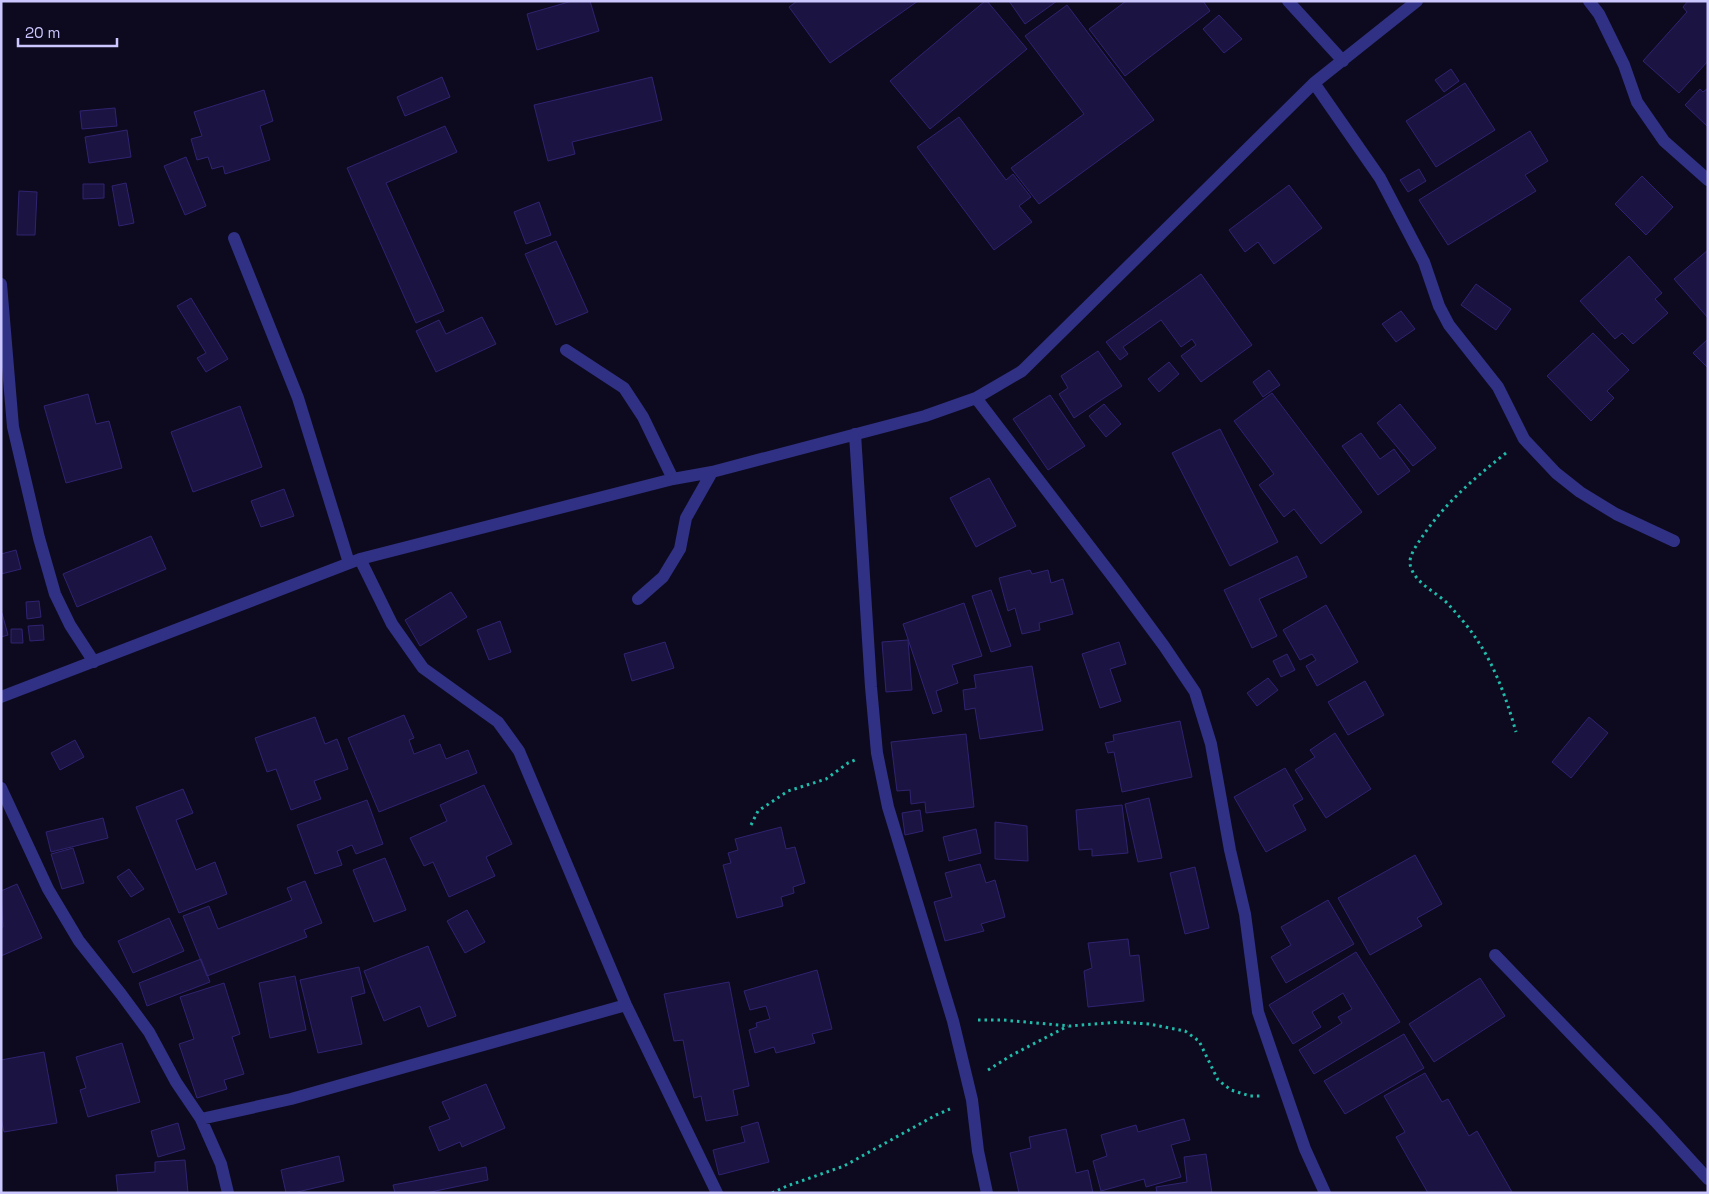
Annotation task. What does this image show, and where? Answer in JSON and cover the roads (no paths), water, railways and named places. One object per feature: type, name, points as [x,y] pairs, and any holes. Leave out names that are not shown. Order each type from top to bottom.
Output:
[{"type":"street","points":[[1288,1],[1343,61]]},
{"type":"street","points":[[1,697],[354,561],[673,479],[712,472],[925,416],[976,398],[1022,371],[1314,84],[1417,1]]},
{"type":"street","points":[[1589,1],[1599,14],[1624,65],[1637,102],[1664,141],[1708,180]]},
{"type":"street","points":[[1314,84],[1380,178],[1424,262],[1439,306],[1449,325],[1498,387],[1524,439],[1556,473],[1580,492],[1616,514],[1674,540]]},
{"type":"street","points":[[234,238],[298,398],[354,561],[392,624],[423,668],[498,722],[519,751],[626,1005],[717,1193]]},
{"type":"street","points":[[1,284],[7,427],[56,594],[70,625],[94,662]]},
{"type":"street","points":[[566,350],[624,388],[643,417],[673,479]]},
{"type":"street","points":[[976,398],[1116,581],[1195,692],[1211,744],[1230,850],[1245,914],[1258,1012],[1305,1149],[1325,1193]]},
{"type":"street","points":[[855,434],[877,753],[888,807],[953,1021],[972,1100],[978,1151],[987,1193]]},
{"type":"street","points":[[638,599],[663,577],[680,549],[686,518],[712,472]]},
{"type":"street","points":[[1,788],[48,889],[74,934],[149,1032],[176,1082],[201,1119],[221,1164],[228,1193]]},
{"type":"street","points":[[1494,955],[1649,1114],[1708,1179]]},
{"type":"street","points":[[201,1119],[291,1099],[537,1032],[626,1005]]}]
